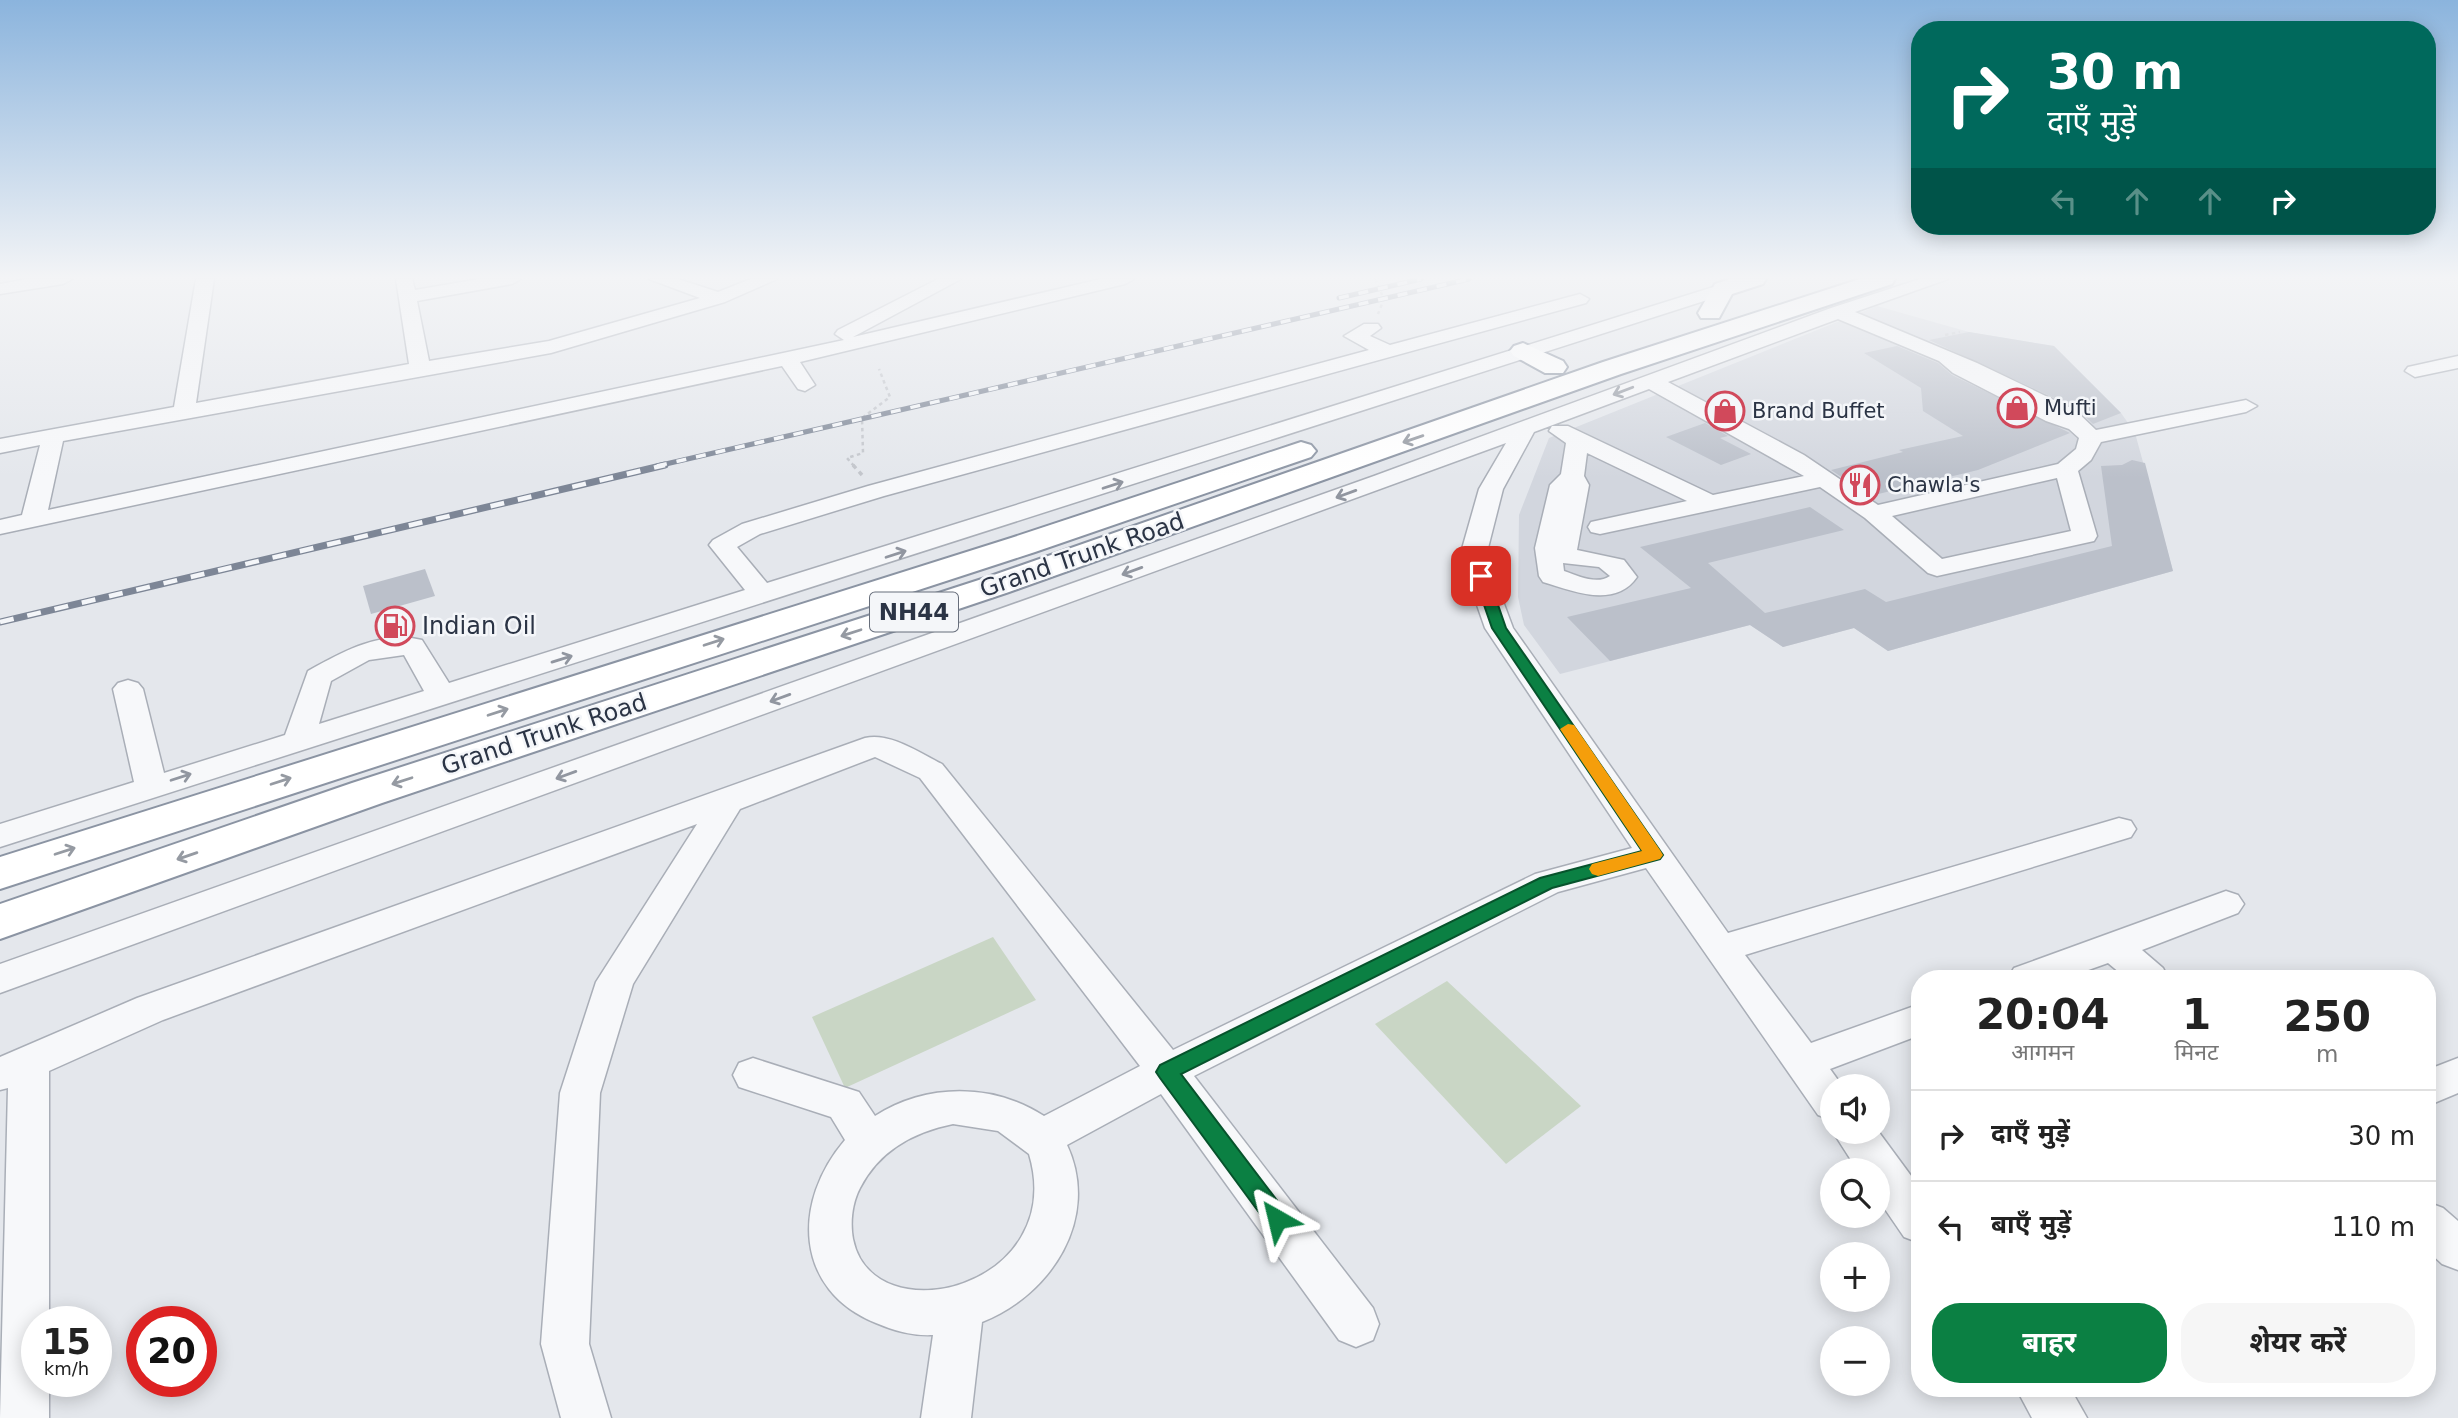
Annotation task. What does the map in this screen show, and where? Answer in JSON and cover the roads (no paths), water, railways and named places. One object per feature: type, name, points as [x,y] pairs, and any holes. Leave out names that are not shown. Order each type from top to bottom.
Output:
[{"type":"highway","name":"Grand Trunk Road","points":[[0,873],[1023,545],[1554,367],[1608,345]]},
{"type":"highway","name":"Grand Trunk Road","points":[[0,922],[367,793],[997,585],[1681,345]]},
{"type":"highway","points":[[1522,351],[1554,367]]},
{"type":"street","points":[[184,413],[195,345]]},
{"type":"street","points":[[416,345],[420,368]]},
{"type":"street","points":[[0,446],[557,345]]},
{"type":"street","points":[[794,358],[820,345]]},
{"type":"street","points":[[0,527],[848,345]]},
{"type":"street","points":[[1374,345],[1389,352]]},
{"type":"street","points":[[764,596],[722,545],[751,529],[876,491],[1414,345]]},
{"type":"street","points":[[0,836],[299,739],[764,596],[1545,345]]},
{"type":"street","points":[[0,979],[1427,464],[1650,381],[1725,345]]},
{"type":"street","points":[[1874,513],[2066,469],[2087,452],[2083,431],[2055,408],[1920,345]]},
{"type":"street","points":[[794,358],[804,385]]},
{"type":"street","points":[[2415,371],[2458,362]]},
{"type":"street","points":[[1650,381],[1796,460],[1874,513],[1937,568],[2085,536],[2066,469]]},
{"type":"street","points":[[2083,431],[2246,406]]},
{"type":"street","points":[[1533,425],[1578,440],[1710,503]]},
{"type":"street","points":[[1533,425],[1490,489],[1473,556],[1499,628],[1654,855],[1820,1086]]},
{"type":"street","points":[[33,520],[52,437]]},
{"type":"street","points":[[1572,476],[1562,485],[1548,548],[1552,576],[1589,586],[1615,585],[1624,577],[1619,567],[1607,561],[1565,556],[1564,542],[1577,485],[1572,476],[1578,440]]},
{"type":"street","points":[[1427,464],[1458,463],[1490,489]]},
{"type":"street","points":[[1600,527],[1823,479]]},
{"type":"street","points":[[299,739],[318,677],[362,652],[412,646],[442,696]]},
{"type":"street","points":[[128,689],[151,786]]},
{"type":"street","points":[[24,1418],[15,1068],[150,1009],[876,745],[932,771],[1167,1072],[1356,1324]]},
{"type":"street","points":[[586,1418],[565,1344],[580,1093],[615,982],[728,801]]},
{"type":"street","points":[[1720,949],[2119,829]]},
{"type":"street","points":[[1041,1138],[1167,1072],[1546,883],[1654,855]]},
{"type":"street","points":[[2048,970],[2226,904]]},
{"type":"street","points":[[2113,946],[2141,970]]},
{"type":"street","points":[[1803,1063],[1911,1022]]},
{"type":"street","points":[[2436,1085],[2458,1074]]},
{"type":"street","points":[[753,1075],[845,1104],[869,1143]]},
{"type":"street","points":[[953,1107],[983,1109],[1011,1118],[1041,1138],[1053,1160],[1059,1193],[1052,1229],[1032,1263],[999,1291],[960,1309],[921,1313],[886,1307],[857,1290],[838,1265],[828,1235],[831,1203],[844,1172],[869,1143],[892,1126],[921,1113],[953,1107]]},
{"type":"street","points":[[1863,1144],[1911,1211]]},
{"type":"street","points":[[2436,1230],[2458,1249]]},
{"type":"street","points":[[946,1418],[960,1309]]},
{"type":"street","points":[[2047,1397],[2062,1418]]},
{"type":"railway","points":[[657,466],[1182,345]]},
{"type":"railway","points":[[0,622],[665,465]]},
{"type":"place","name":"Mufti","points":[[2017,408]]},
{"type":"place","name":"Brand Buffet","points":[[1725,411]]},
{"type":"place","name":"Chawla's","points":[[1860,485]]},
{"type":"place","name":"Indian Oil","points":[[395,626]]}]
